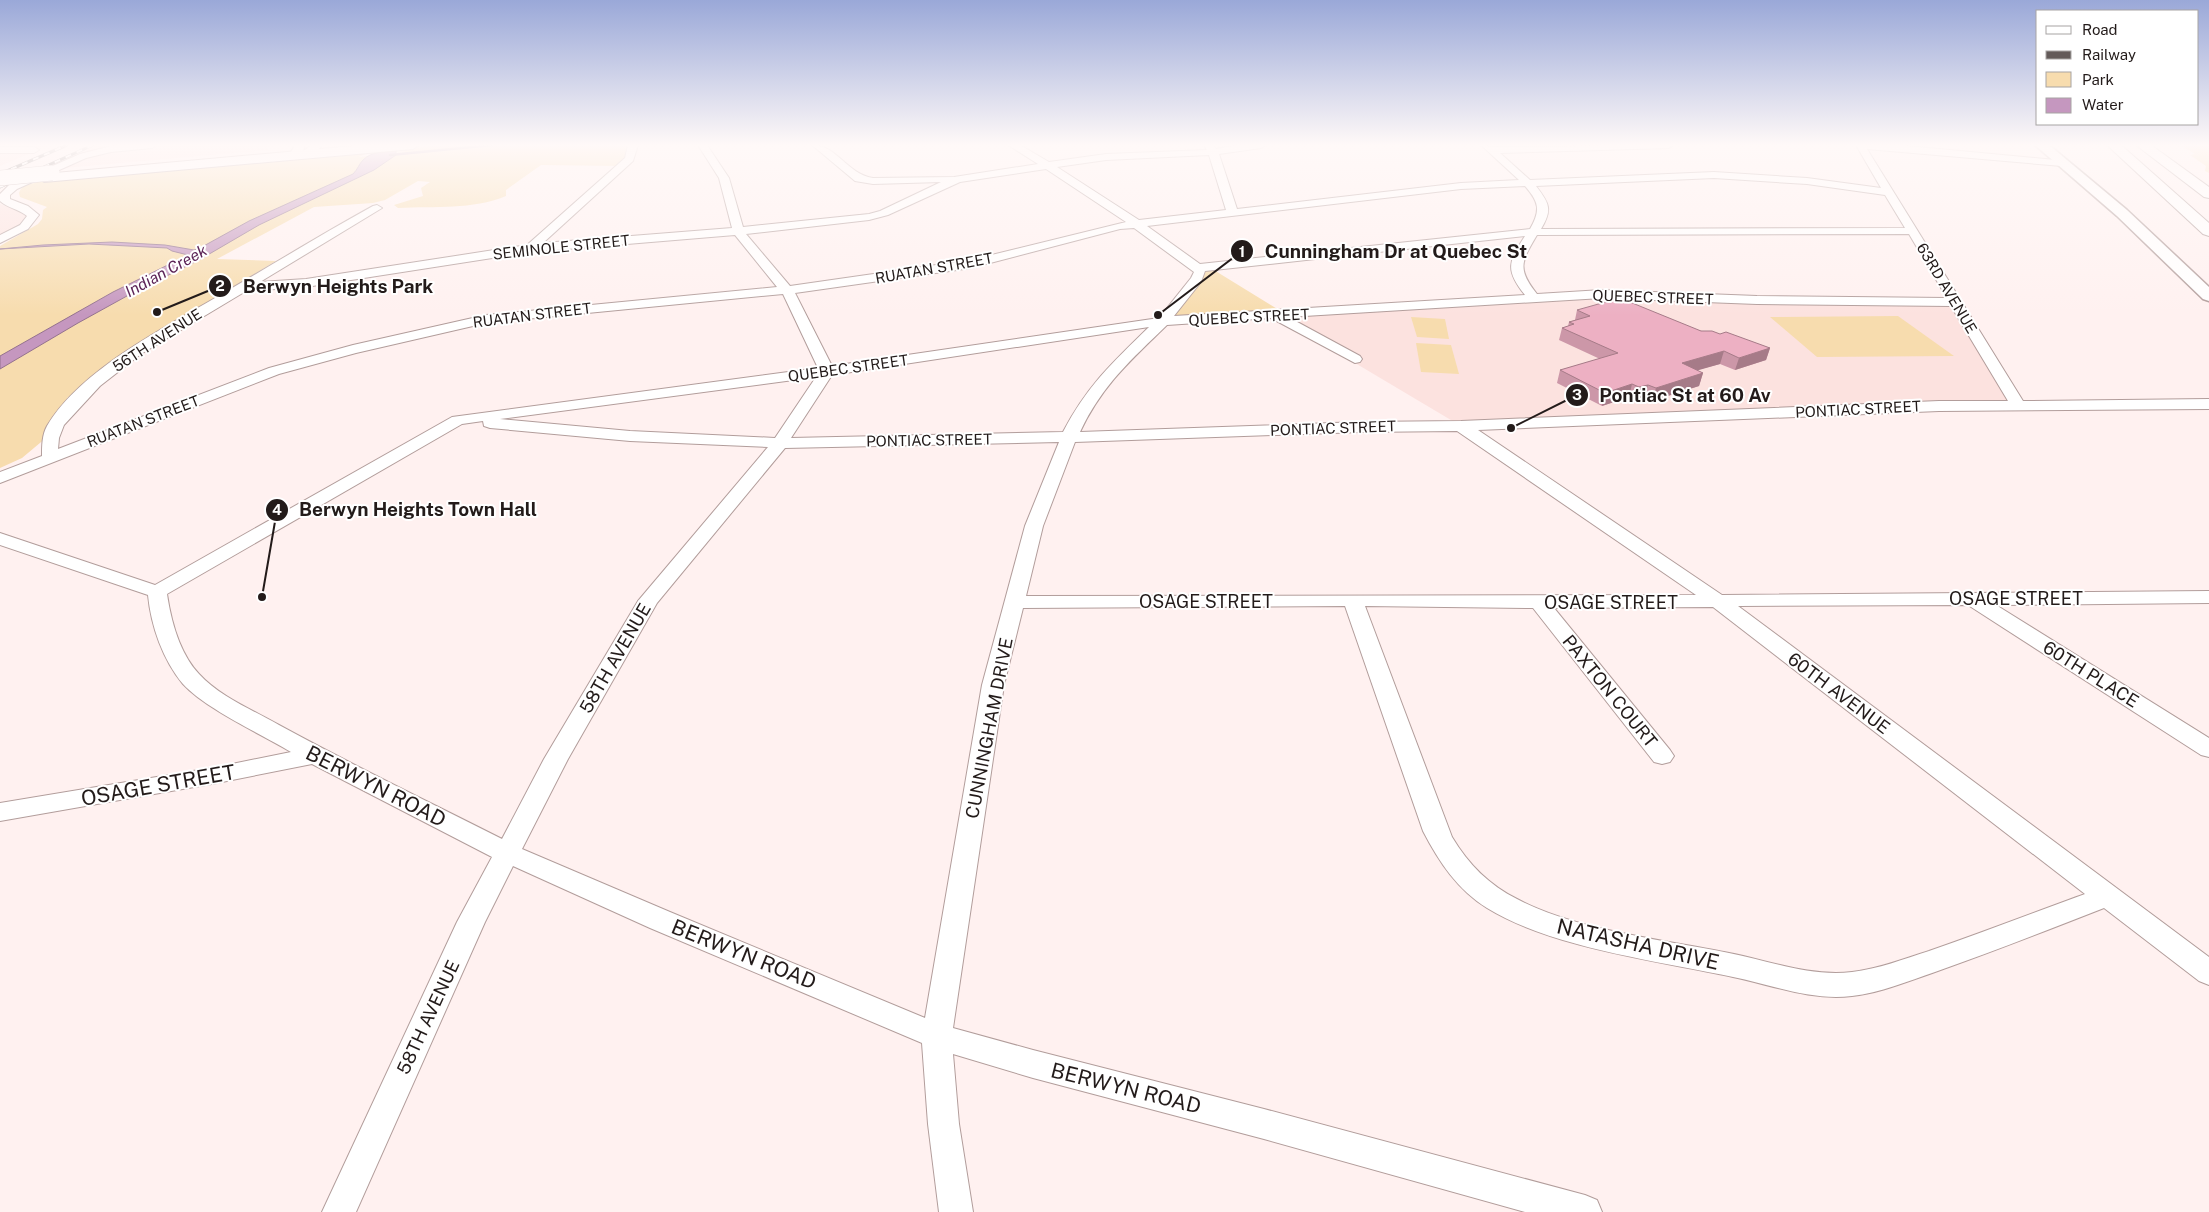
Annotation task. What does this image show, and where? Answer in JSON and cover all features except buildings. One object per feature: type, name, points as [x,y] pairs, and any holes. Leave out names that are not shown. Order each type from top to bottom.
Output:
[{"type":"main road","points":[[2176,202],[2209,231]]},
{"type":"street","points":[[0,240],[27,225],[33,215],[24,208],[7,202]]},
{"type":"street","points":[[531,248],[583,202]]},
{"type":"street","points":[[730,202],[738,231],[793,298],[827,371]]},
{"type":"street","name":"SEMINOLE STREET","points":[[242,287],[306,282],[531,248],[738,231],[876,216],[908,202]]},
{"type":"street","points":[[1104,202],[1138,224],[1197,268],[1531,232],[1912,231]]},
{"type":"street","points":[[1229,202],[1232,212]]},
{"type":"street","name":"RUATAN STREET","points":[[0,478],[274,371],[353,349],[456,325],[529,314],[787,290],[971,264],[1105,230],[1138,224],[1324,202]]},
{"type":"street","points":[[1533,297],[1521,282],[1516,271],[1531,232],[1544,211],[1540,202]]},
{"type":"street","name":"63RD AVENUE","points":[[1895,202],[2018,405]]},
{"type":"street","points":[[2108,202],[2209,296]]},
{"type":"street","name":"56TH AVENUE","points":[[50,457],[51,434],[58,422],[99,380],[165,333],[377,208]]},
{"type":"street","name":"CUNNINGHAM DRIVE","points":[[956,1212],[944,1143],[938,1083],[938,1036],[993,684],[1034,526],[1068,437],[1085,405],[1110,372],[1163,322],[1197,279],[1200,272],[1197,268]]},
{"type":"street","name":"QUEBEC STREET","points":[[458,420],[827,371],[1163,322],[1602,294],[1757,300],[1956,302]]},
{"type":"street","points":[[1276,316],[1355,360]]},
{"type":"street","name":"58TH AVENUE","points":[[339,1212],[472,922],[556,759],[648,601],[780,443],[827,371]]},
{"type":"street","name":"PONTIAC STREET","points":[[458,420],[612,435],[780,443],[1068,437],[1351,427],[1461,426],[1929,406],[2209,404]]},
{"type":"street","points":[[0,539],[157,592],[458,420]]},
{"type":"street","name":"60TH AVENUE","points":[[1461,426],[1718,602],[2209,973]]},
{"type":"street","name":"BERWYN ROAD","points":[[157,592],[159,609],[167,636],[182,667],[192,680],[216,699],[315,755],[507,853],[660,920],[938,1036],[1033,1064],[1226,1114],[1585,1212]]},
{"type":"street","name":"OSAGE STREET","points":[[1014,602],[1353,600],[1718,602],[2209,597]]},
{"type":"street","name":"60TH PLACE","points":[[1973,599],[2209,749]]},
{"type":"street","name":"NATASHA DRIVE","points":[[1353,600],[1436,832],[1445,849],[1459,869],[1483,892],[1540,922],[1663,952],[1794,979],[1817,983],[1850,984],[1893,974],[1951,955],[2108,896]]},
{"type":"street","name":"PAXTON COURT","points":[[1539,602],[1662,756]]},
{"type":"street","name":"OSAGE STREET","points":[[0,812],[208,776],[315,755]]},
{"type":"shaded area","points":[[0,204],[25,212],[26,219],[16,227],[0,235]]},
{"type":"shaded area","points":[[1576,295],[1956,302],[2018,405],[1461,426],[1276,316]]},
{"type":"green space","points":[[32,202],[379,202],[314,207],[217,259],[276,261],[159,332],[67,398],[71,417],[22,458],[0,468],[0,246],[38,224],[42,219],[43,210],[47,207]]},
{"type":"green space","points":[[405,202],[488,202],[453,207],[398,208],[394,205]]},
{"type":"green space","points":[[1209,267],[1287,315],[1163,321],[1200,272]]},
{"type":"green space","points":[[1898,316],[1954,356],[1817,357],[1770,317]]},
{"type":"green space","points":[[1411,317],[1445,319],[1449,339],[1417,337]]},
{"type":"green space","points":[[1416,343],[1451,345],[1459,374],[1421,372]]},
{"type":"water","name":"Indian Creek","points":[[292,202],[308,202],[259,225],[199,260],[136,291],[0,369],[0,356],[113,292],[188,255],[167,248],[89,244],[0,249],[112,242],[165,245],[194,250],[249,221]]},
{"type":"place","name":"Berwyn Heights Park","points":[[157,312]]},
{"type":"place","name":"Cunningham Dr at Quebec St","points":[[1158,315]]},
{"type":"place","name":"Pontiac St at 60 Av","points":[[1511,428]]},
{"type":"place","name":"Berwyn Heights Town Hall","points":[[262,597]]}]
